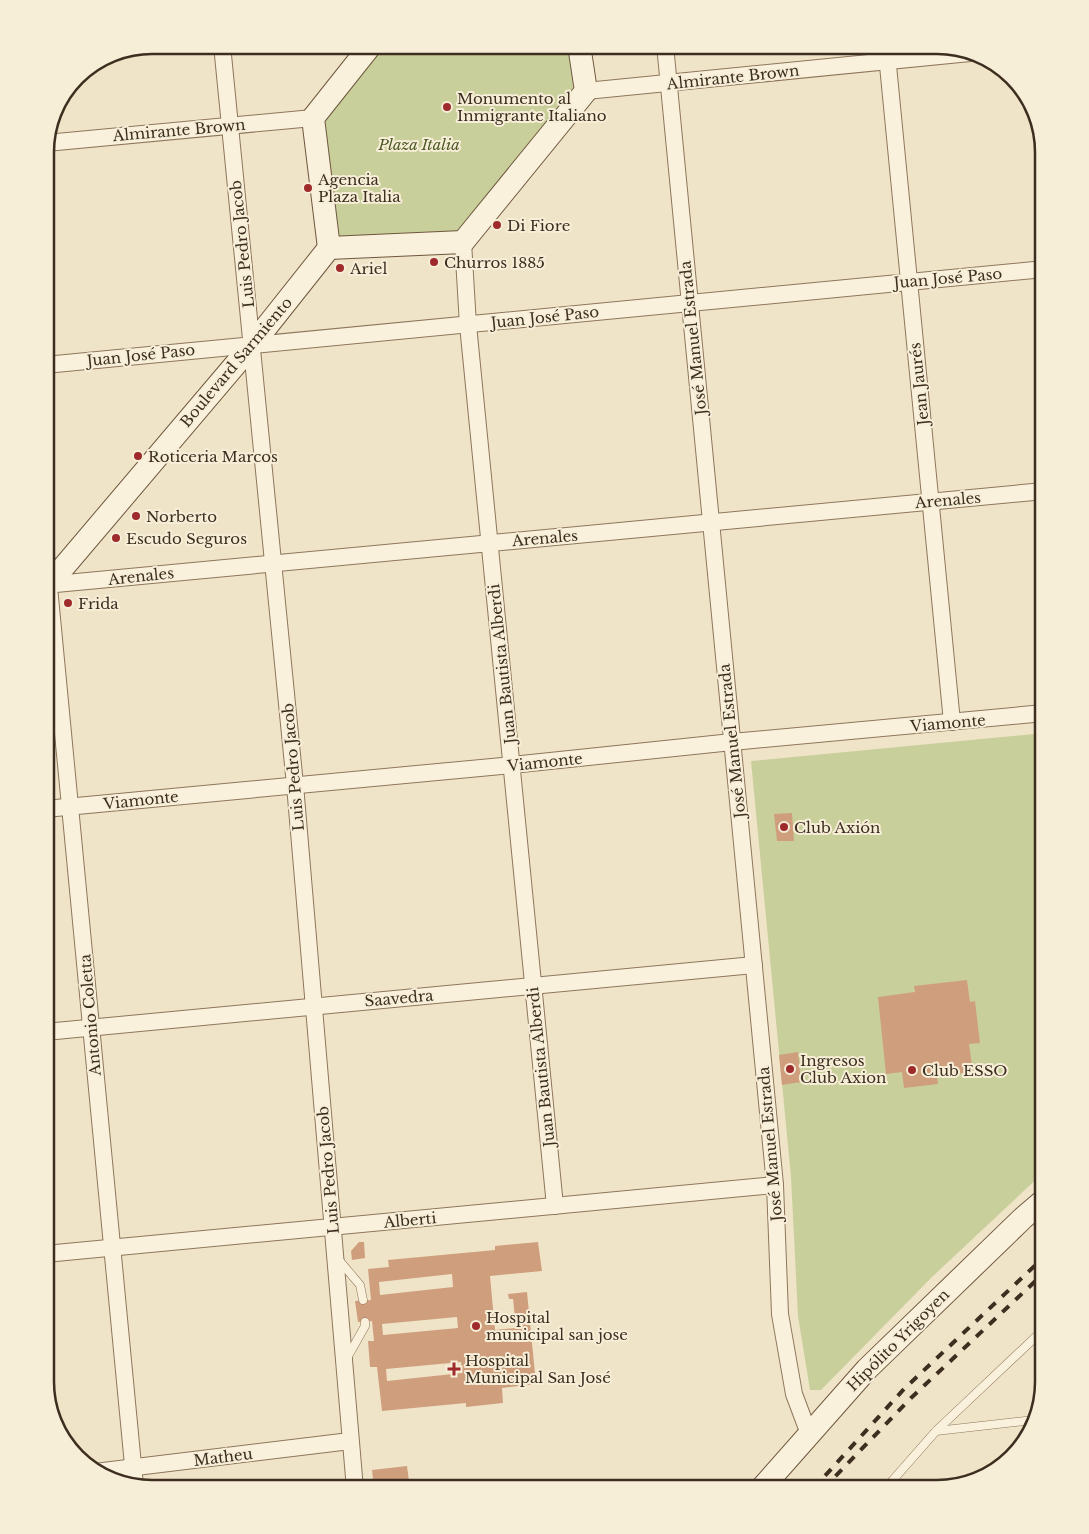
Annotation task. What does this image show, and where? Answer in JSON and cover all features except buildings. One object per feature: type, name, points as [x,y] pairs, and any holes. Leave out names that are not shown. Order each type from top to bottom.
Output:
[{"type":"main road","points":[[364,54],[313,118],[328,248],[463,242],[586,91],[581,54]]},
{"type":"main road","name":"Boulevard Sarmiento","points":[[54,578],[252,344],[328,248]]},
{"type":"main road","name":"Hipólito Yrigoyen","points":[[769,1480],[867,1369],[1035,1207]]},
{"type":"street","name":"Luis Pedro Jacob","points":[[223,54],[295,785],[354,1480]]},
{"type":"street","name":"José Manuel Estrada","points":[[665,54],[775,1185],[780,1314],[794,1394],[809,1434]]},
{"type":"street","name":"Almirante Brown","points":[[586,91],[668,83],[879,54]]},
{"type":"street","name":"Jean Jaurés","points":[[886,54],[952,722]]},
{"type":"street","name":"Almirante Brown","points":[[54,142],[313,118]]},
{"type":"street","name":"Juan Bautista Alberdi","points":[[463,242],[468,324],[555,1206]]},
{"type":"street","name":"Juan José Paso","points":[[54,364],[1035,270]]},
{"type":"street","name":"Arenales","points":[[54,586],[274,563],[1035,492]]},
{"type":"street","name":"Antonio Coletta","points":[[54,660],[70,807],[134,1478]]},
{"type":"street","name":"Viamonte","points":[[54,808],[1035,714]]},
{"type":"street","name":"Saavedra","points":[[54,1031],[754,965]]},
{"type":"street","name":"Alberti","points":[[54,1253],[775,1185]]},
{"type":"street","name":"Matheu","points":[[109,1471],[350,1441]]},
{"type":"lane","points":[[335,1255],[358,1281],[363,1300]]},
{"type":"lane","points":[[344,1362],[365,1326],[365,1322]]},
{"type":"lane","points":[[893,1480],[936,1431],[1035,1338]]},
{"type":"lane","points":[[936,1431],[1028,1421]]},
{"type":"green space","name":"Plaza Italia","points":[[375,54],[569,54],[575,95],[460,235],[336,236],[323,119]]},
{"type":"green space","name":"Club ESSO","points":[[1035,734],[1035,1180],[932,1277],[821,1390],[810,1390],[798,1316],[791,1177],[751,761]]},
{"type":"railway","points":[[821,1480],[904,1389],[1035,1265]]},
{"type":"railway","points":[[832,1480],[911,1398],[1035,1281]]},
{"type":"place","name":"Monumento al Inmigrante Italiano","points":[[447,107]]},
{"type":"place","name":"Agencia Plaza Italia","points":[[308,188]]},
{"type":"place","name":"Di Fiore","points":[[497,225]]},
{"type":"place","name":"Churros 1885","points":[[434,262]]},
{"type":"place","name":"Ariel","points":[[340,268]]},
{"type":"place","name":"Roticeria Marcos","points":[[138,456]]},
{"type":"place","name":"Norberto","points":[[136,516]]},
{"type":"place","name":"Escudo Seguros","points":[[116,538]]},
{"type":"place","name":"Frida","points":[[68,603]]},
{"type":"place","name":"Club Axión","points":[[784,827]]},
{"type":"place","name":"Ingresos Club Axion","points":[[790,1069]]},
{"type":"place","name":"Club ESSO","points":[[912,1070]]},
{"type":"place","name":"Hospital municipal san jose","points":[[476,1326]]},
{"type":"place","name":"Hospital Municipal San José","points":[[454,1369]]}]
